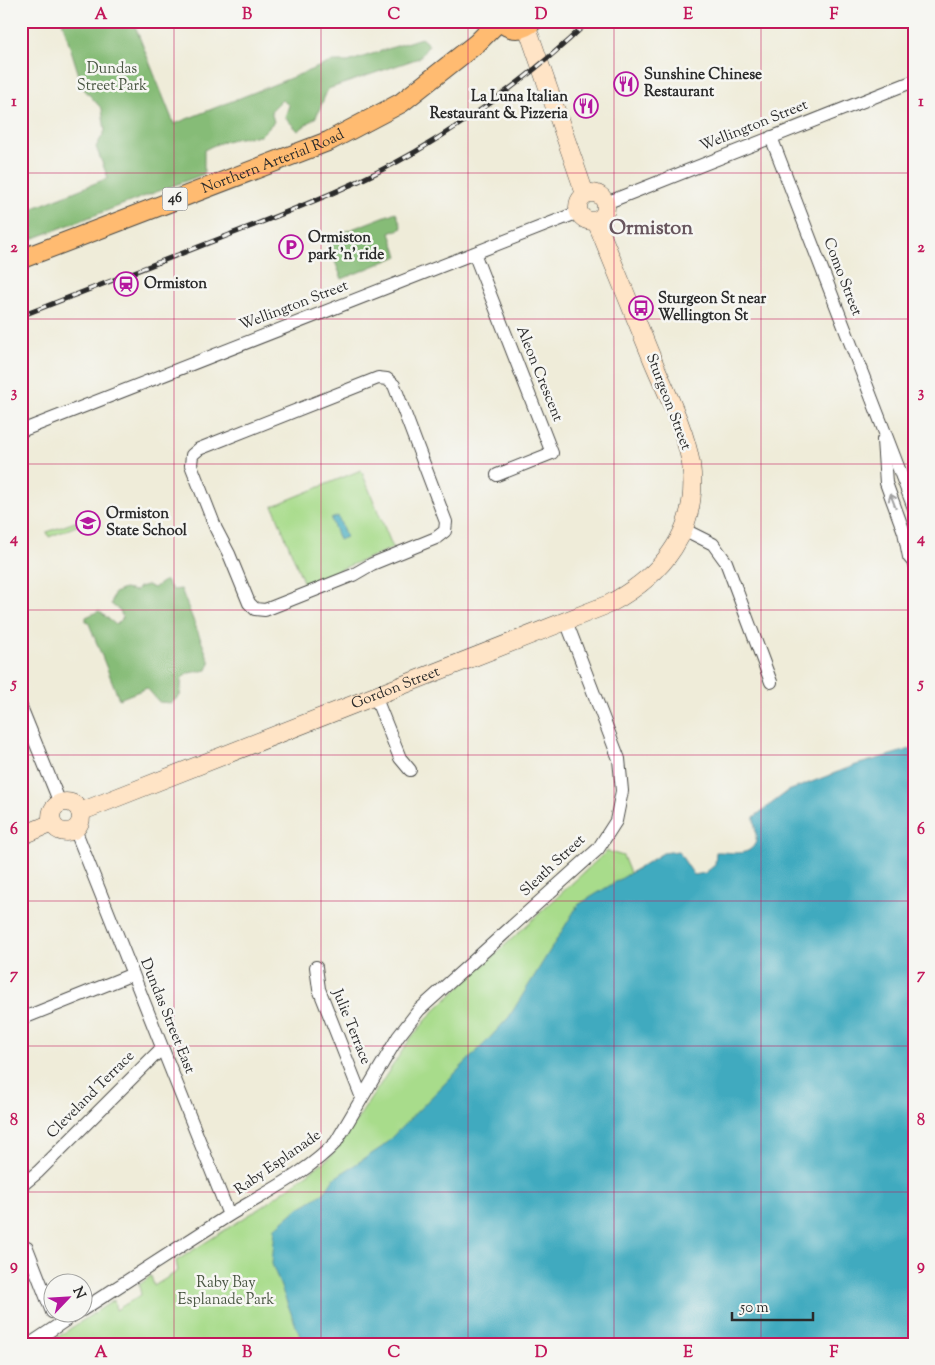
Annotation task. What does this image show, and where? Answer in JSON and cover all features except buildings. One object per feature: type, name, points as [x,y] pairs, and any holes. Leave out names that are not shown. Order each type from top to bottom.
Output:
[{"type":"main road","name":"46","points":[[500,21],[512,28],[530,24]]},
{"type":"main road","name":"Northern Arterial Road","points":[[21,259],[329,141],[401,103],[477,42],[500,21]]},
{"type":"street","points":[[530,24],[586,194]]},
{"type":"street","name":"Wellington Street","points":[[606,203],[914,81]]},
{"type":"street","name":"Como Street","points":[[771,137],[914,508]]},
{"type":"street","points":[[586,194],[598,194],[606,203],[605,214],[596,221],[586,220],[579,212],[578,202],[586,194]]},
{"type":"street","name":"Wellington Street","points":[[21,430],[579,212]]},
{"type":"street","name":"Sturgeon Street","points":[[596,221],[685,441],[692,482],[691,500],[684,529]]},
{"type":"street","name":"Aleon Crescent","points":[[474,253],[552,452],[497,475]]},
{"type":"street","points":[[378,378],[387,379],[394,385],[422,454],[446,522],[445,531],[436,538],[372,564],[353,575],[265,610],[255,609],[248,603],[229,554],[216,530],[191,465],[192,455],[199,448],[288,413],[378,378]]},
{"type":"street","name":"Como Street","points":[[883,428],[886,483],[904,532],[909,557],[914,563]]},
{"type":"street","points":[[684,529],[713,544],[726,562],[771,682]]},
{"type":"street","name":"Gordon Street","points":[[80,812],[609,604],[639,587],[657,571],[670,554],[684,529]]},
{"type":"street","name":"Sleath Street","points":[[440,990],[598,849],[616,822],[622,791],[619,759],[566,621]]},
{"type":"street","points":[[375,696],[400,758],[410,770]]},
{"type":"street","points":[[21,707],[60,804]]},
{"type":"street","points":[[70,803],[80,812],[80,822],[75,829],[62,832],[52,823],[51,814],[60,804],[70,803]]},
{"type":"street","points":[[21,836],[52,823]]},
{"type":"street","name":"Dundas Street East","points":[[75,829],[229,1216]]},
{"type":"street","name":"Julie Terrace","points":[[316,967],[319,989],[362,1098]]},
{"type":"street","points":[[21,1019],[133,974]]},
{"type":"street","name":"Raby Esplanade","points":[[92,1304],[260,1198],[325,1154],[336,1142],[398,1037],[420,1010],[440,990]]},
{"type":"street","name":"Cleveland Terrace","points":[[21,1186],[38,1172],[162,1048]]},
{"type":"street","points":[[27,1248],[42,1285]]},
{"type":"street","points":[[57,1322],[58,1326]]},
{"type":"street","points":[[30,1344],[64,1322]]},
{"type":"green space","name":"Dundas Street Park","points":[[62,21],[133,21],[174,124],[331,62],[348,62],[421,38],[429,45],[419,58],[328,89],[316,117],[298,131],[285,117],[289,105],[282,100],[271,111],[274,122],[260,136],[231,140],[204,150],[204,174],[21,243],[21,213],[108,178],[96,147],[105,131],[102,109],[83,88]]},
{"type":"green space","points":[[396,212],[402,228],[390,233],[398,256],[342,279],[326,239]]},
{"type":"green space","points":[[361,470],[393,548],[304,584],[273,506]]},
{"type":"green space","points":[[78,521],[79,525],[49,537],[47,532]]},
{"type":"green space","points":[[165,580],[173,590],[181,589],[210,663],[207,670],[189,673],[182,678],[180,696],[171,703],[159,702],[147,688],[119,699],[86,617],[99,611],[116,625],[123,618],[120,611],[111,604],[114,593],[124,589],[136,591],[139,587],[147,585],[154,588]]},
{"type":"green space","name":"Raby Bay Esplanade Park","points":[[607,851],[623,856],[630,873],[652,860],[339,1344],[47,1344],[80,1322],[92,1322],[92,1314],[114,1300],[116,1310],[141,1295],[139,1285],[151,1276],[154,1286],[178,1271],[176,1261],[263,1206],[329,1158],[341,1144],[410,1039],[435,1010]]},
{"type":"water","points":[[338,516],[346,537],[339,540],[331,519]]},
{"type":"water","points":[[914,748],[914,1344],[303,1344],[272,1264],[275,1228],[296,1210],[324,1193],[333,1179],[382,1147],[486,1042],[509,1017],[578,905],[663,853],[678,851],[694,875],[705,873],[715,865],[716,852],[739,853],[753,847],[756,841],[754,817],[788,791],[856,765]]},
{"type":"railway","points":[[21,316],[300,207],[370,176],[415,152],[484,108],[548,58],[589,21]]},
{"type":"place","name":"Sunshine Chinese Restaurant","points":[[626,84]]},
{"type":"place","name":"La Luna Italian Restaurant & Pizzeria","points":[[586,106]]},
{"type":"place","name":"Ormiston park 'n' ride","points":[[291,247]]},
{"type":"place","name":"Ormiston","points":[[126,284]]},
{"type":"place","name":"Sturgeon St near Wellington St","points":[[641,308]]},
{"type":"place","name":"Ormiston State School","points":[[88,523]]},
{"type":"district","name":"Ormiston","points":[[651,229]]}]
